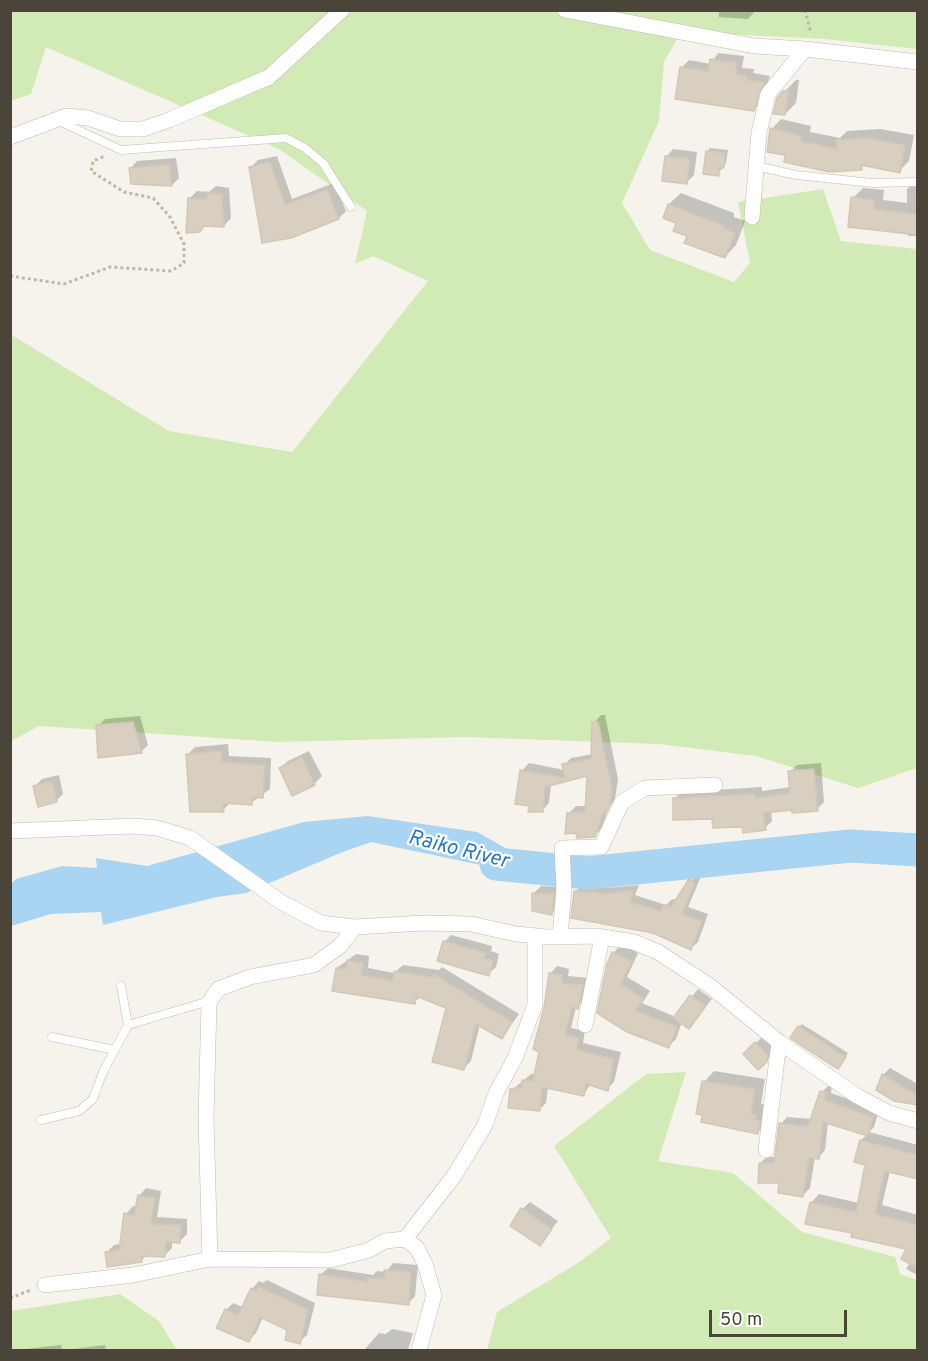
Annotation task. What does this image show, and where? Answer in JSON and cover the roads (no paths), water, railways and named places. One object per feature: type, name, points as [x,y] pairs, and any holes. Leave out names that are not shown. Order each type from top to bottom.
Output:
[{"type":"street","points":[[10,137],[66,116],[88,118],[120,129],[143,129],[169,120],[269,77],[342,10]]},
{"type":"street","points":[[565,10],[754,46],[805,49],[918,62]]},
{"type":"street","points":[[753,217],[759,133],[768,94],[805,49]]},
{"type":"street","points":[[560,937],[564,888],[562,848],[601,847],[622,802],[645,788],[715,785]]},
{"type":"street","points":[[10,831],[133,826],[157,828],[190,837],[281,902],[321,923],[355,927],[424,922],[471,924],[535,936],[602,937],[634,942],[658,952],[710,986],[779,1042],[857,1096],[889,1113],[918,1121]]},
{"type":"street","points":[[210,1259],[206,1118],[210,1001],[218,989],[250,977],[314,964],[340,946],[355,927]]},
{"type":"street","points":[[405,1239],[454,1176],[485,1125],[496,1093],[514,1058],[535,1005],[535,936]]},
{"type":"street","points":[[585,1025],[602,937]]},
{"type":"street","points":[[766,1150],[779,1042]]},
{"type":"street","points":[[45,1285],[133,1275],[210,1259],[331,1260],[369,1250],[385,1241],[405,1239],[417,1248],[434,1295],[419,1350]]},
{"type":"lane","points":[[57,120],[121,150],[286,138],[306,148],[323,163],[351,207]]},
{"type":"lane","points":[[756,166],[796,175],[872,183],[918,182]]},
{"type":"lane","points":[[41,1120],[79,1111],[93,1099],[128,1025],[121,986]]},
{"type":"lane","points":[[128,1025],[210,1001]]},
{"type":"lane","points":[[52,1037],[115,1050]]},
{"type":"water","points":[[368,816],[477,832],[541,868],[529,875],[371,842],[246,893],[217,897],[103,925],[101,912],[51,914],[11,926],[11,884],[16,879],[62,866],[97,868],[96,858],[147,866],[304,822]]},
{"type":"waterway","name":"Raiko River","points":[[496,864],[587,873],[850,846],[918,850]]}]
